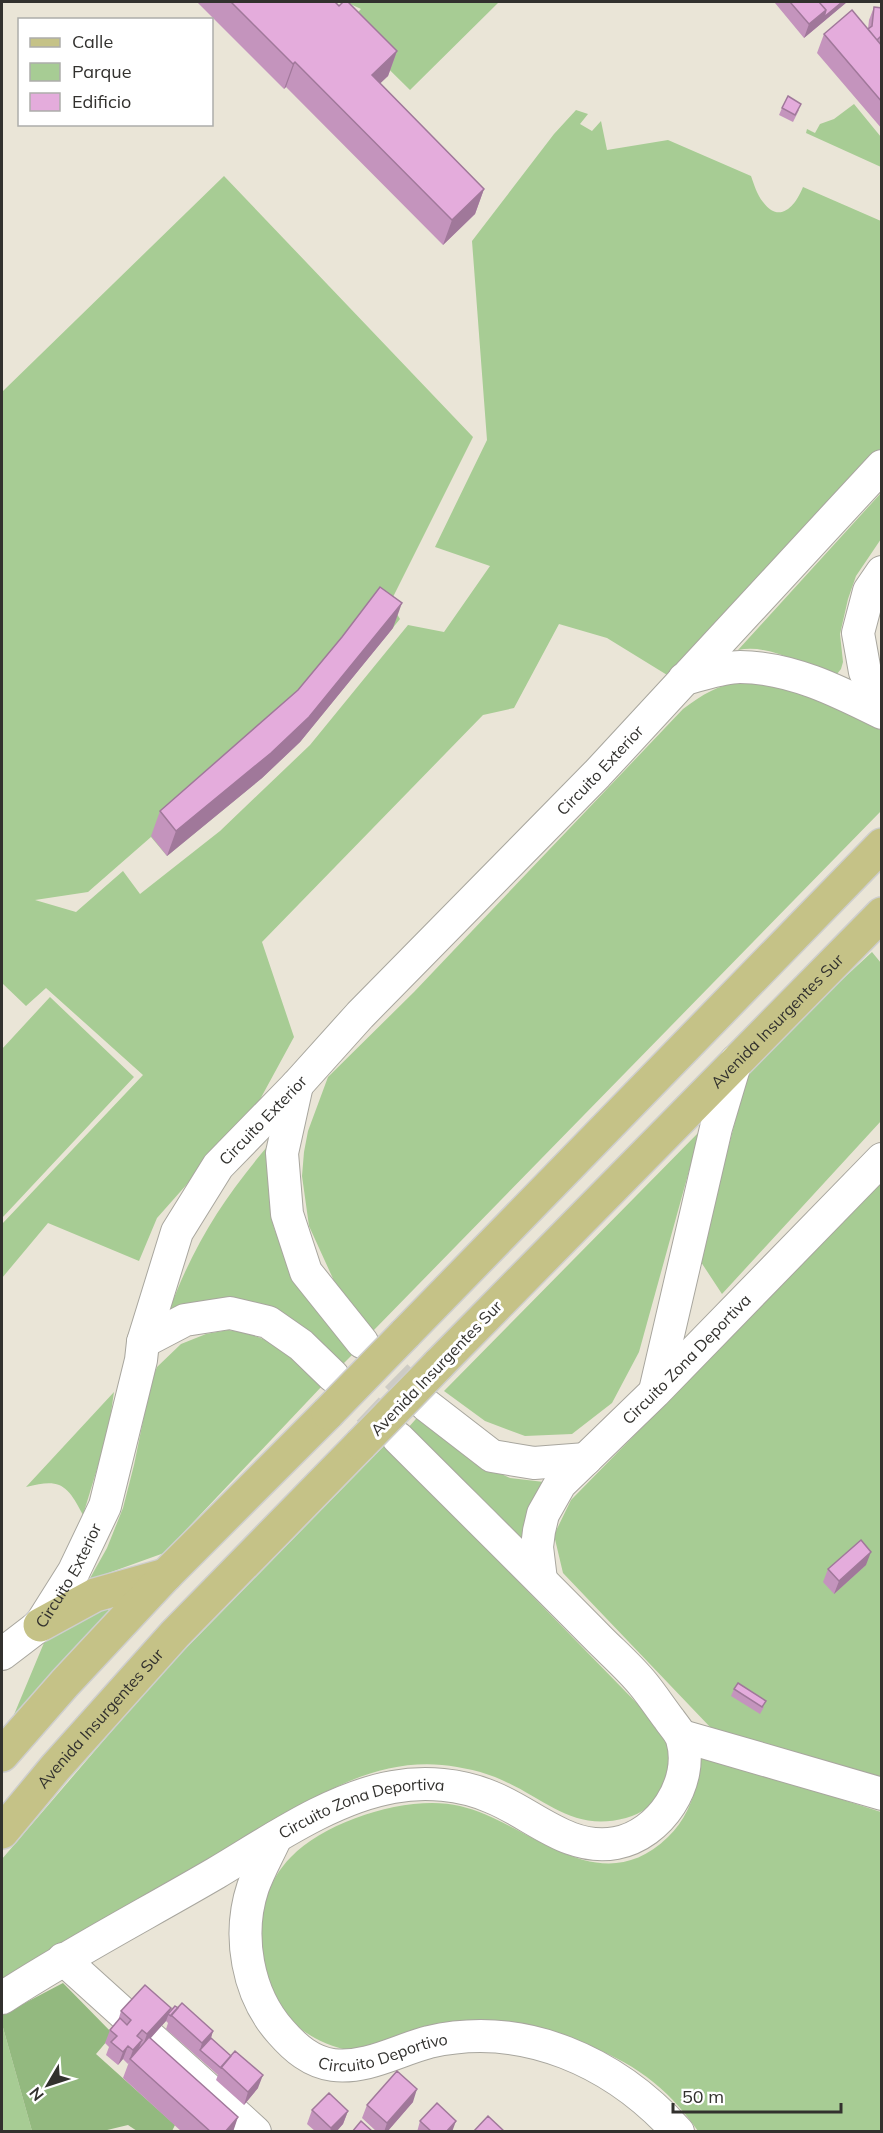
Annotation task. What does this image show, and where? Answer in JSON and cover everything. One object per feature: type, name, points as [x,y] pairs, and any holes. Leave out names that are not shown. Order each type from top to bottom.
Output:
[{"type":"main road","points":[[2,1755],[65,1683],[166,1575],[328,1413],[882,845]]},
{"type":"main road","name":"Avenida Insurgentes Sur","points":[[2,1832],[70,1750],[175,1634],[882,914]]},
{"type":"main road","points":[[40,1625],[95,1595],[166,1575]]},
{"type":"street","name":"Circuito Exterior","points":[[2,1654],[40,1625],[74,1571],[105,1506],[141,1360],[143,1342],[177,1232],[218,1166],[297,1085],[360,1015],[597,774],[882,466]]},
{"type":"street","points":[[882,572],[869,591],[858,633],[864,672],[882,702]]},
{"type":"street","points":[[684,679],[738,667],[768,670],[792,675],[844,694],[882,713]]},
{"type":"street","points":[[655,1392],[716,1128],[736,1061]]},
{"type":"street","points":[[297,1085],[282,1153],[286,1214],[306,1272],[362,1342]]},
{"type":"street","name":"Circuito Zona Deportiva","points":[[542,1580],[537,1547],[543,1514],[560,1484],[655,1392],[882,1159]]},
{"type":"street","points":[[143,1342],[185,1320],[230,1313],[268,1322],[301,1345],[333,1376]]},
{"type":"street","points":[[426,1405],[492,1456],[534,1462],[586,1459]]},
{"type":"street","points":[[398,1438],[542,1580],[642,1683],[682,1736],[882,1794]]},
{"type":"street","name":"Circuito Zona Deportiva","points":[[2,1998],[63,1959],[214,1875],[276,1837],[371,1792],[395,1786],[418,1784],[461,1788],[483,1794],[568,1837],[591,1844],[615,1843],[642,1832],[664,1813],[673,1799],[683,1769],[682,1736]]},
{"type":"street","name":"Circuito Deportivo","points":[[276,1837],[252,1894],[247,1927],[247,1952],[250,1971],[261,2005],[293,2045],[305,2054],[318,2061],[344,2066],[370,2062],[424,2043],[459,2038],[495,2038],[540,2044],[582,2059],[616,2077],[640,2094],[678,2132]]},
{"type":"street","points":[[63,1959],[125,2015]]},
{"type":"street","points":[[151,2038],[255,2132]]},
{"type":"shaded area","points":[[2,2],[881,2],[881,2131],[2,2132]]},
{"type":"green space","points":[[346,2],[499,2],[410,90],[345,26],[361,9]]},
{"type":"green space","points":[[854,104],[881,137],[881,167],[806,133],[807,129],[815,133],[820,124],[834,119]]},
{"type":"green space","points":[[576,110],[588,114],[580,124],[592,131],[601,121],[607,150],[668,140],[751,176],[761,199],[769,209],[775,212],[787,210],[792,206],[803,187],[881,221],[881,450],[672,678],[607,638],[559,624],[514,708],[483,715],[262,942],[294,1037],[257,1105],[157,1218],[139,1261],[48,1223],[2,1278],[2,1224],[143,1075],[46,988],[26,1006],[2,983],[2,392],[224,176],[473,437],[390,603],[400,619],[300,742],[262,778],[167,856],[151,837],[88,892],[35,900],[76,912],[123,871],[140,894],[220,831],[310,745],[408,625],[444,632],[490,566],[435,547],[487,440],[472,241],[554,134]]},
{"type":"green space","points":[[881,493],[881,539],[856,576],[848,599],[840,634],[843,662],[837,674],[827,675],[773,652],[738,650]]},
{"type":"green space","points":[[741,681],[813,698],[880,730],[881,811],[373,1331],[335,1283],[309,1226],[302,1176],[304,1152],[308,1131],[328,1077],[414,992],[683,709],[710,691]]},
{"type":"green space","points":[[872,952],[881,963],[881,1121],[722,1294],[699,1259],[750,1065]]},
{"type":"green space","points":[[50,997],[134,1077],[2,1218],[2,1049]]},
{"type":"green space","points":[[700,1131],[639,1352],[612,1403],[572,1434],[525,1436],[485,1421],[444,1391]]},
{"type":"green space","points":[[273,1140],[269,1172],[269,1199],[274,1228],[286,1259],[358,1349],[337,1370],[278,1313],[246,1301],[219,1300],[169,1311],[189,1263],[213,1220],[240,1180]]},
{"type":"green space","points":[[881,1183],[881,1781],[711,1728],[563,1573],[554,1535],[571,1500]]},
{"type":"green space","points":[[228,1330],[258,1337],[281,1348],[323,1385],[164,1553],[89,1580],[107,1548],[123,1508],[151,1382],[157,1367],[181,1344],[206,1334]]},
{"type":"green space","points":[[114,1392],[108,1433],[83,1515],[72,1496],[61,1486],[47,1483],[26,1487]]},
{"type":"green space","points":[[423,1411],[482,1465],[510,1478],[544,1482],[524,1542],[407,1429]]},
{"type":"green space","points":[[385,1445],[663,1730],[672,1765],[669,1775],[654,1800],[638,1814],[626,1818],[591,1821],[562,1812],[504,1781],[474,1770],[426,1764],[379,1771],[349,1781],[320,1795],[84,1930],[2,1982],[2,1859],[159,1676]]},
{"type":"green space","points":[[98,1610],[111,1610],[13,1717],[46,1638]]},
{"type":"green space","points":[[700,1754],[881,1812],[881,2131],[698,2131],[673,2100],[646,2077],[616,2058],[580,2042],[352,2051],[329,2045],[310,2035],[293,2022],[270,1993],[264,1974],[259,1940],[261,1917],[268,1893],[276,1876],[291,1857],[326,1832],[370,1813],[394,1807],[440,1803],[460,1806],[486,1815],[564,1853],[590,1861],[616,1863],[642,1856],[676,1829],[688,1809],[696,1788]]},
{"type":"green space","points":[[63,1983],[113,2034],[96,2054],[175,2125],[172,2131],[137,2131],[128,2125],[103,2131],[32,2131],[2,2024],[2,2015]]},
{"type":"green space","points":[[2,2024],[32,2131],[2,2131]]},
{"type":"building","points":[[231,2],[335,2],[339,6],[343,2],[348,2],[397,51],[372,75],[484,189],[452,220],[295,62],[293,64]]},
{"type":"building","points":[[790,2],[819,2],[826,10],[809,24]]},
{"type":"building","points":[[819,2],[842,2],[824,17],[826,10]]},
{"type":"building","points":[[874,7],[882,8],[882,39],[880,37],[877,40],[868,29],[872,26]]},
{"type":"building","points":[[852,10],[882,46],[882,102],[824,34]]},
{"type":"building","points":[[788,96],[801,104],[795,115],[782,108]]},
{"type":"building","points":[[380,587],[402,603],[309,717],[271,753],[176,831],[160,811],[298,690]]},
{"type":"building","points":[[861,1540],[871,1552],[839,1581],[828,1569]]},
{"type":"building","points":[[738,1683],[766,1701],[762,1707],[734,1689]]},
{"type":"building","points":[[145,1985],[171,2008],[147,2034],[142,2030],[137,2036],[142,2040],[133,2050],[128,2046],[123,2052],[111,2042],[117,2036],[110,2030],[120,2018],[127,2025],[131,2020],[121,2011]]},
{"type":"building","points":[[182,2003],[213,2031],[202,2043],[171,2015]]},
{"type":"building","points":[[175,2006],[178,2008],[171,2016],[168,2014]]},
{"type":"building","points":[[149,2037],[238,2117],[225,2132],[211,2132],[130,2059]]},
{"type":"building","points":[[211,2038],[231,2056],[221,2068],[200,2050]]},
{"type":"building","points":[[235,2051],[263,2075],[248,2092],[221,2067]]},
{"type":"building","points":[[397,2071],[417,2089],[387,2123],[367,2105]]},
{"type":"building","points":[[329,2093],[348,2111],[331,2128],[312,2110]]},
{"type":"building","points":[[437,2103],[456,2121],[446,2132],[432,2132],[420,2121]]},
{"type":"building","points":[[488,2116],[505,2132],[473,2132]]},
{"type":"building","points":[[361,2121],[373,2132],[352,2132]]},
{"type":"tunnel","points":[[362,1342],[426,1405]]},
{"type":"tunnel","points":[[333,1376],[398,1438]]}]
